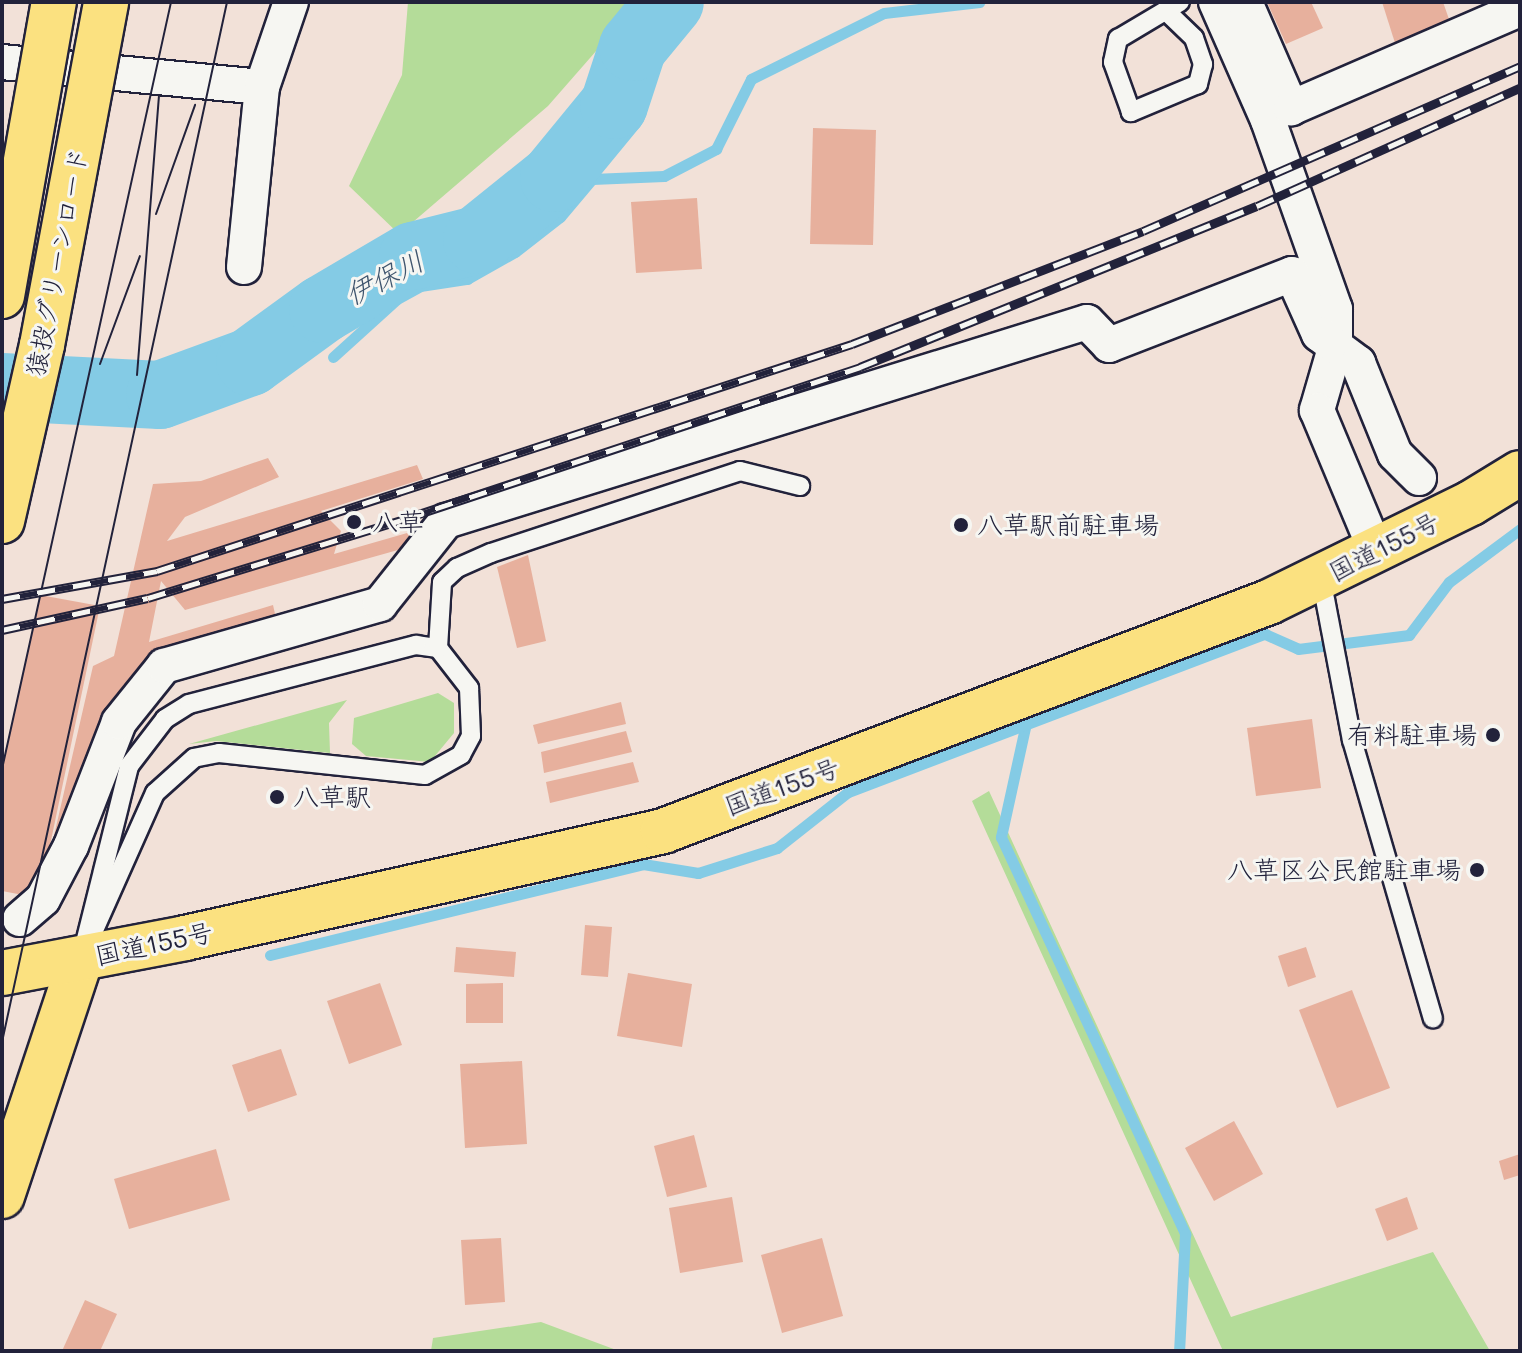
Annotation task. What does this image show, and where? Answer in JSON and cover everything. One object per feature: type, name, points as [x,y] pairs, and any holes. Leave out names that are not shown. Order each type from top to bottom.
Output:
[{"type":"main road","name":"猿投グリーンロード","points":[[2,296],[54,2]]},
{"type":"main road","name":"猿投グリーンロード","points":[[2,521],[42,345],[106,2]]},
{"type":"main road","name":"国道155号","points":[[2,973],[81,959],[663,831],[1321,578],[1520,473]]},
{"type":"main road","points":[[2,1196],[81,959]]},
{"type":"street","points":[[244,267],[262,87],[291,2]]},
{"type":"street","points":[[1216,2],[1315,244],[1335,309],[1335,348],[1317,410],[1376,551]]},
{"type":"street","points":[[1245,2],[1291,108],[1520,9]]},
{"type":"street","points":[[2,62],[262,87]]},
{"type":"street","points":[[20,919],[43,899],[71,846],[119,722],[164,666],[380,604],[446,521],[1087,322],[1109,345],[1292,274],[1319,334],[1358,363],[1395,454],[1419,478]]},
{"type":"lane","points":[[1173,7],[1194,38],[1203,64],[1198,84],[1131,112],[1113,62],[1118,39],[1173,7]]},
{"type":"lane","points":[[81,959],[155,793],[194,758],[219,753],[425,775],[461,755],[471,736],[469,688],[438,648],[442,582],[479,558],[740,471],[800,486]]},
{"type":"lane","points":[[1321,578],[1352,740],[1433,1018]]},
{"type":"lane","points":[[81,959],[129,766],[165,719],[189,704],[392,648],[438,648]]},
{"type":"green space","points":[[408,2],[639,2],[548,106],[399,234],[349,186],[402,75]]},
{"type":"green space","points":[[438,693],[454,703],[454,733],[430,762],[366,756],[352,744],[354,718]]},
{"type":"green space","points":[[347,700],[329,723],[330,753],[216,741],[189,744]]},
{"type":"green space","points":[[989,791],[1231,1317],[1433,1252],[1490,1351],[1223,1351],[972,801]]},
{"type":"green space","points":[[541,1322],[619,1351],[431,1351],[433,1338]]},
{"type":"building","points":[[1267,2],[1311,2],[1323,28],[1286,44]]},
{"type":"building","points":[[1382,2],[1443,2],[1451,25],[1395,43]]},
{"type":"building","points":[[813,128],[876,130],[873,245],[810,244]]},
{"type":"building","points":[[697,198],[702,269],[636,273],[631,202]]},
{"type":"building","points":[[268,458],[279,477],[185,517],[167,541],[417,465],[423,479],[321,511],[341,531],[334,554],[435,525],[437,539],[185,610],[161,581],[149,642],[273,605],[281,640],[142,691],[77,839],[53,840],[93,666],[114,656],[153,484],[201,481]]},
{"type":"building","points":[[528,555],[546,641],[517,648],[497,567]]},
{"type":"building","points":[[40,595],[100,606],[39,898],[2,891],[2,767]]},
{"type":"building","points":[[621,702],[626,724],[538,744],[533,725]]},
{"type":"building","points":[[1312,719],[1321,788],[1256,796],[1247,728]]},
{"type":"building","points":[[626,731],[632,752],[544,773],[541,752]]},
{"type":"building","points":[[633,762],[639,782],[550,803],[546,782]]},
{"type":"building","points":[[585,925],[612,927],[608,977],[581,975]]},
{"type":"building","points":[[456,947],[516,952],[514,977],[454,972]]},
{"type":"building","points":[[1306,947],[1316,977],[1288,987],[1278,956]]},
{"type":"building","points":[[628,973],[692,984],[682,1047],[617,1036]]},
{"type":"building","points":[[380,983],[402,1045],[349,1064],[327,1001]]},
{"type":"building","points":[[503,983],[503,1023],[466,1023],[466,984]]},
{"type":"building","points":[[1352,990],[1390,1088],[1337,1108],[1299,1010]]},
{"type":"building","points":[[281,1049],[297,1095],[248,1112],[232,1065]]},
{"type":"building","points":[[522,1061],[527,1144],[465,1148],[460,1064]]},
{"type":"building","points":[[1234,1121],[1263,1174],[1214,1201],[1185,1148]]},
{"type":"building","points":[[694,1135],[707,1187],[667,1197],[654,1146]]},
{"type":"building","points":[[216,1149],[230,1200],[129,1229],[114,1179]]},
{"type":"building","points":[[1520,1154],[1520,1175],[1504,1180],[1499,1161]]},
{"type":"building","points":[[732,1197],[743,1262],[680,1273],[669,1208]]},
{"type":"building","points":[[1407,1197],[1418,1229],[1387,1241],[1375,1209]]},
{"type":"building","points":[[501,1238],[505,1302],[465,1305],[461,1240]]},
{"type":"building","points":[[822,1238],[843,1316],[782,1333],[761,1255]]},
{"type":"building","points":[[85,1300],[117,1314],[100,1351],[62,1351]]},
{"type":"waterway","name":"伊保川","points":[[2,387],[160,395],[250,362],[323,309],[413,256],[477,240],[554,178],[614,105],[633,47],[670,2]]},
{"type":"waterway","points":[[333,357],[397,299],[420,286],[467,279],[515,252],[560,217],[592,179],[664,176],[716,149],[751,79],[884,13],[979,2]]},
{"type":"waterway","points":[[270,955],[643,864],[698,873],[777,848],[848,792],[1265,634],[1298,649],[1409,635],[1449,582],[1520,529]]},
{"type":"waterway","points":[[1026,723],[1001,837],[1185,1234],[1179,1351]]},
{"type":"tram line","points":[[2,769],[171,2]]},
{"type":"tram line","points":[[2,1042],[227,2]]},
{"type":"tram line","points":[[137,375],[159,96]]},
{"type":"tram line","points":[[156,214],[195,105]]},
{"type":"tram line","points":[[100,364],[140,256]]},
{"type":"railway","points":[[2,599],[157,571],[852,344],[1143,231],[1520,66]]},
{"type":"railway","points":[[2,630],[148,598],[401,520],[860,367],[1257,206],[1520,88]]},
{"type":"place","name":"八草","points":[[354,522]]},
{"type":"place","name":"八草駅前駐車場","points":[[961,525]]},
{"type":"place","name":"有料駐車場","points":[[1493,735]]},
{"type":"place","name":"八草駅","points":[[277,797]]},
{"type":"place","name":"八草区公民館駐車場","points":[[1477,870]]}]
